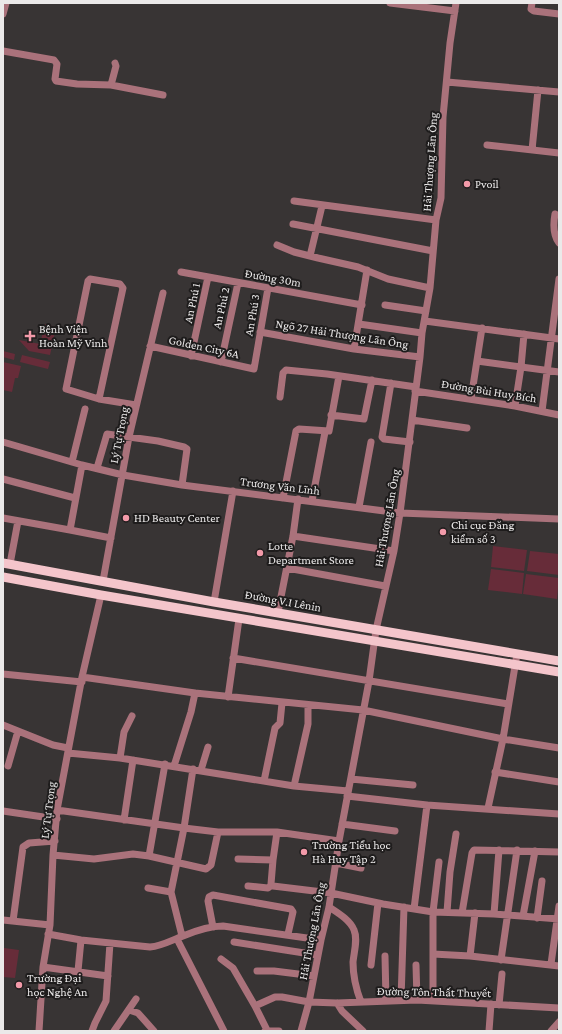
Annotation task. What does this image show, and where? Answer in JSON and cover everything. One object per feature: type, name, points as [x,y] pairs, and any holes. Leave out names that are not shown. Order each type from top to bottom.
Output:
[{"type":"main road","name":"Đường V.I Lênin","points":[[7,563],[214,602],[559,661]]},
{"type":"main road","name":"Đường V.I Lênin","points":[[3,577],[240,619],[559,672]]},
{"type":"main road","points":[[101,595],[103,582]]},
{"type":"street","points":[[3,14],[6,3]]},
{"type":"street","points":[[390,3],[421,4],[455,11]]},
{"type":"street","name":"Hải Thượng Lãn Ông","points":[[301,1031],[309,1002],[320,940],[329,907],[376,630],[394,551],[400,513],[410,442],[422,333],[430,288],[436,220],[441,198],[443,116],[450,43],[456,3]]},
{"type":"street","points":[[532,3],[531,9],[534,11],[559,14]]},
{"type":"street","points":[[3,50],[54,60],[57,64],[56,81],[111,86],[163,94]]},
{"type":"street","points":[[111,86],[116,66],[115,63]]},
{"type":"street","points":[[447,82],[559,92]]},
{"type":"street","points":[[532,150],[538,90]]},
{"type":"street","points":[[487,145],[559,154]]},
{"type":"street","points":[[294,201],[322,206],[436,220]]},
{"type":"street","points":[[310,256],[322,206]]},
{"type":"street","points":[[555,214],[553,226],[556,239],[559,243]]},
{"type":"street","points":[[293,224],[316,230],[433,251]]},
{"type":"street","points":[[276,245],[294,252],[358,267],[388,279],[430,288]]},
{"type":"street","points":[[354,349],[367,270]]},
{"type":"street","name":"Đường 30m","points":[[181,272],[362,305]]},
{"type":"street","name":"An Phú 1","points":[[191,356],[208,277]]},
{"type":"street","points":[[100,399],[123,288],[120,284],[90,279],[88,281],[65,388],[67,390],[100,399],[136,405]]},
{"type":"street","points":[[542,411],[548,370],[555,338],[559,279]]},
{"type":"street","name":"An Phú 2","points":[[221,362],[238,283]]},
{"type":"street","name":"An Phú 3","points":[[254,369],[268,288]]},
{"type":"street","name":"Lý Tự Trọng","points":[[103,582],[129,437],[163,293]]},
{"type":"street","points":[[386,305],[426,311]]},
{"type":"street","points":[[425,321],[555,338]]},
{"type":"street","points":[[359,324],[422,333]]},
{"type":"street","points":[[471,399],[482,328]]},
{"type":"street","name":"Ngõ 27 Hải Thượng Lãn Ông","points":[[260,332],[354,349],[420,357]]},
{"type":"street","points":[[515,406],[524,334]]},
{"type":"street","name":"Golden City 6A","points":[[150,346],[254,369]]},
{"type":"street","points":[[477,361],[559,372]]},
{"type":"street","name":"Đường Bùi Huy Bích","points":[[280,397],[283,373],[285,370],[391,383],[416,389],[559,415]]},
{"type":"street","points":[[284,498],[296,431],[299,429],[328,432],[330,430],[331,415],[339,376]]},
{"type":"street","points":[[331,415],[364,419],[372,380]]},
{"type":"street","points":[[391,383],[382,437],[410,442]]},
{"type":"street","points":[[72,462],[85,408]]},
{"type":"street","points":[[412,420],[468,428]]},
{"type":"street","points":[[312,501],[324,432]]},
{"type":"street","points":[[97,468],[108,434],[169,443],[186,448],[187,452],[182,485]]},
{"type":"street","name":"Trương Văn Lĩnh","points":[[3,442],[82,465],[123,475],[182,485],[400,513],[559,519]]},
{"type":"street","points":[[358,508],[371,442]]},
{"type":"street","points":[[70,530],[82,465]]},
{"type":"street","points":[[3,479],[76,498]]},
{"type":"street","points":[[214,602],[233,491]]},
{"type":"street","points":[[278,612],[293,536],[298,499]]},
{"type":"street","points":[[3,518],[111,538]]},
{"type":"street","points":[[7,563],[18,521]]},
{"type":"street","points":[[293,536],[394,551]]},
{"type":"street","points":[[287,568],[385,586]]},
{"type":"street","name":"Lý Tự Trọng","points":[[39,1031],[43,967],[50,925],[53,855],[58,810],[82,679],[101,595]]},
{"type":"street","points":[[228,697],[240,619]]},
{"type":"street","points":[[488,808],[503,739],[517,654]]},
{"type":"street","points":[[234,658],[508,704]]},
{"type":"street","points":[[3,674],[82,679],[282,703],[363,710],[503,739],[559,748]]},
{"type":"street","points":[[174,766],[191,712],[195,693]]},
{"type":"street","points":[[264,781],[275,728],[280,723],[282,703]]},
{"type":"street","points":[[294,786],[308,724],[308,705]]},
{"type":"street","points":[[120,758],[124,732],[132,716]]},
{"type":"street","points":[[3,725],[68,751],[164,764],[227,776],[427,805],[559,814]]},
{"type":"street","points":[[8,766],[18,731]]},
{"type":"street","points":[[208,746],[197,770],[171,892],[180,937],[224,1031]]},
{"type":"street","points":[[124,820],[133,760]]},
{"type":"street","points":[[149,856],[164,764]]},
{"type":"street","points":[[495,772],[559,782]]},
{"type":"street","points":[[351,779],[413,785]]},
{"type":"street","points":[[414,909],[427,805]]},
{"type":"street","points":[[58,810],[218,832],[277,832],[339,841]]},
{"type":"street","points":[[3,811],[58,819]]},
{"type":"street","points":[[342,824],[395,830]]},
{"type":"street","points":[[53,855],[94,859],[129,854],[149,856],[205,869],[209,868],[212,864],[218,832]]},
{"type":"street","points":[[272,885],[273,860],[277,832]]},
{"type":"street","points":[[447,912],[450,872],[456,834]]},
{"type":"street","points":[[14,921],[23,846],[29,842],[55,841]]},
{"type":"street","points":[[462,913],[473,851],[476,849],[559,852]]},
{"type":"street","points":[[494,914],[499,850]]},
{"type":"street","points":[[501,960],[517,850]]},
{"type":"street","points":[[523,916],[535,851]]},
{"type":"street","points":[[238,859],[273,860]]},
{"type":"street","points":[[433,1001],[433,912],[438,862]]},
{"type":"street","points":[[336,863],[361,868]]},
{"type":"street","points":[[537,918],[542,881]]},
{"type":"street","points":[[248,886],[268,888],[272,885],[331,893],[404,908],[433,912],[494,914],[558,919]]},
{"type":"street","points":[[148,888],[171,892]]},
{"type":"street","points":[[213,927],[208,899],[213,895],[291,909],[293,912],[288,934]]},
{"type":"street","points":[[370,965],[378,903]]},
{"type":"street","points":[[433,954],[470,956],[555,965],[559,906]]},
{"type":"street","points":[[329,907],[345,918],[355,931],[354,973],[356,990],[361,1002]]},
{"type":"street","points":[[401,1000],[404,908]]},
{"type":"street","points":[[470,956],[474,914]]},
{"type":"street","points":[[3,920],[50,925]]},
{"type":"street","points":[[48,934],[82,940],[150,947],[158,946],[180,937],[213,927],[227,926],[320,940]]},
{"type":"street","points":[[78,971],[82,940]]},
{"type":"street","points":[[234,942],[318,955]]},
{"type":"street","points":[[92,1031],[106,1002],[110,943]]},
{"type":"street","points":[[385,956],[386,1001]]},
{"type":"street","points":[[221,959],[233,968],[255,1006],[266,1031],[279,1031]]},
{"type":"street","points":[[416,965],[417,1000]]},
{"type":"street","points":[[43,967],[108,976]]},
{"type":"street","points":[[257,971],[274,971],[314,976]]},
{"type":"street","points":[[489,1031],[502,974]]},
{"type":"street","name":"Đường Tôn Thất Thuyết","points":[[255,1006],[278,997],[309,1002],[337,1003],[417,1000],[559,1008]]},
{"type":"street","points":[[114,1031],[136,999]]},
{"type":"street","points":[[337,1003],[342,1011],[363,1031]]},
{"type":"street","points":[[129,1010],[138,1013],[154,1031]]},
{"type":"street","points":[[551,1031],[559,1022]]},
{"type":"shaded area","points":[[45,324],[56,327],[50,355],[29,351],[19,340],[40,344]]},
{"type":"shaded area","points":[[3,351],[15,354],[14,360],[3,357]]},
{"type":"shaded area","points":[[22,355],[50,362],[48,369],[20,362]]},
{"type":"shaded area","points":[[3,362],[21,366],[18,378],[15,378],[12,392],[3,390]]},
{"type":"shaded area","points":[[493,546],[527,550],[524,571],[491,567]]},
{"type":"shaded area","points":[[530,551],[559,554],[559,575],[527,571]]},
{"type":"shaded area","points":[[491,569],[524,573],[522,594],[488,590]]},
{"type":"shaded area","points":[[526,574],[559,578],[557,599],[523,594]]},
{"type":"shaded area","points":[[4,948],[19,950],[15,978],[3,977]]},
{"type":"place","name":"Pvoil","points":[[467,184]]},
{"type":"place","name":"Bệnh Viện Hoàn Mỹ Vinh","points":[[30,336]]},
{"type":"place","name":"HD Beauty Center","points":[[126,518]]},
{"type":"place","name":"Chi cục Đăng kiểm số 3","points":[[443,532]]},
{"type":"place","name":"Lotte Department Store","points":[[260,553]]},
{"type":"place","name":"Trường Tiểu học Hà Huy Tập 2","points":[[304,852]]},
{"type":"place","name":"Trường Đại học Nghệ An","points":[[19,985]]}]
